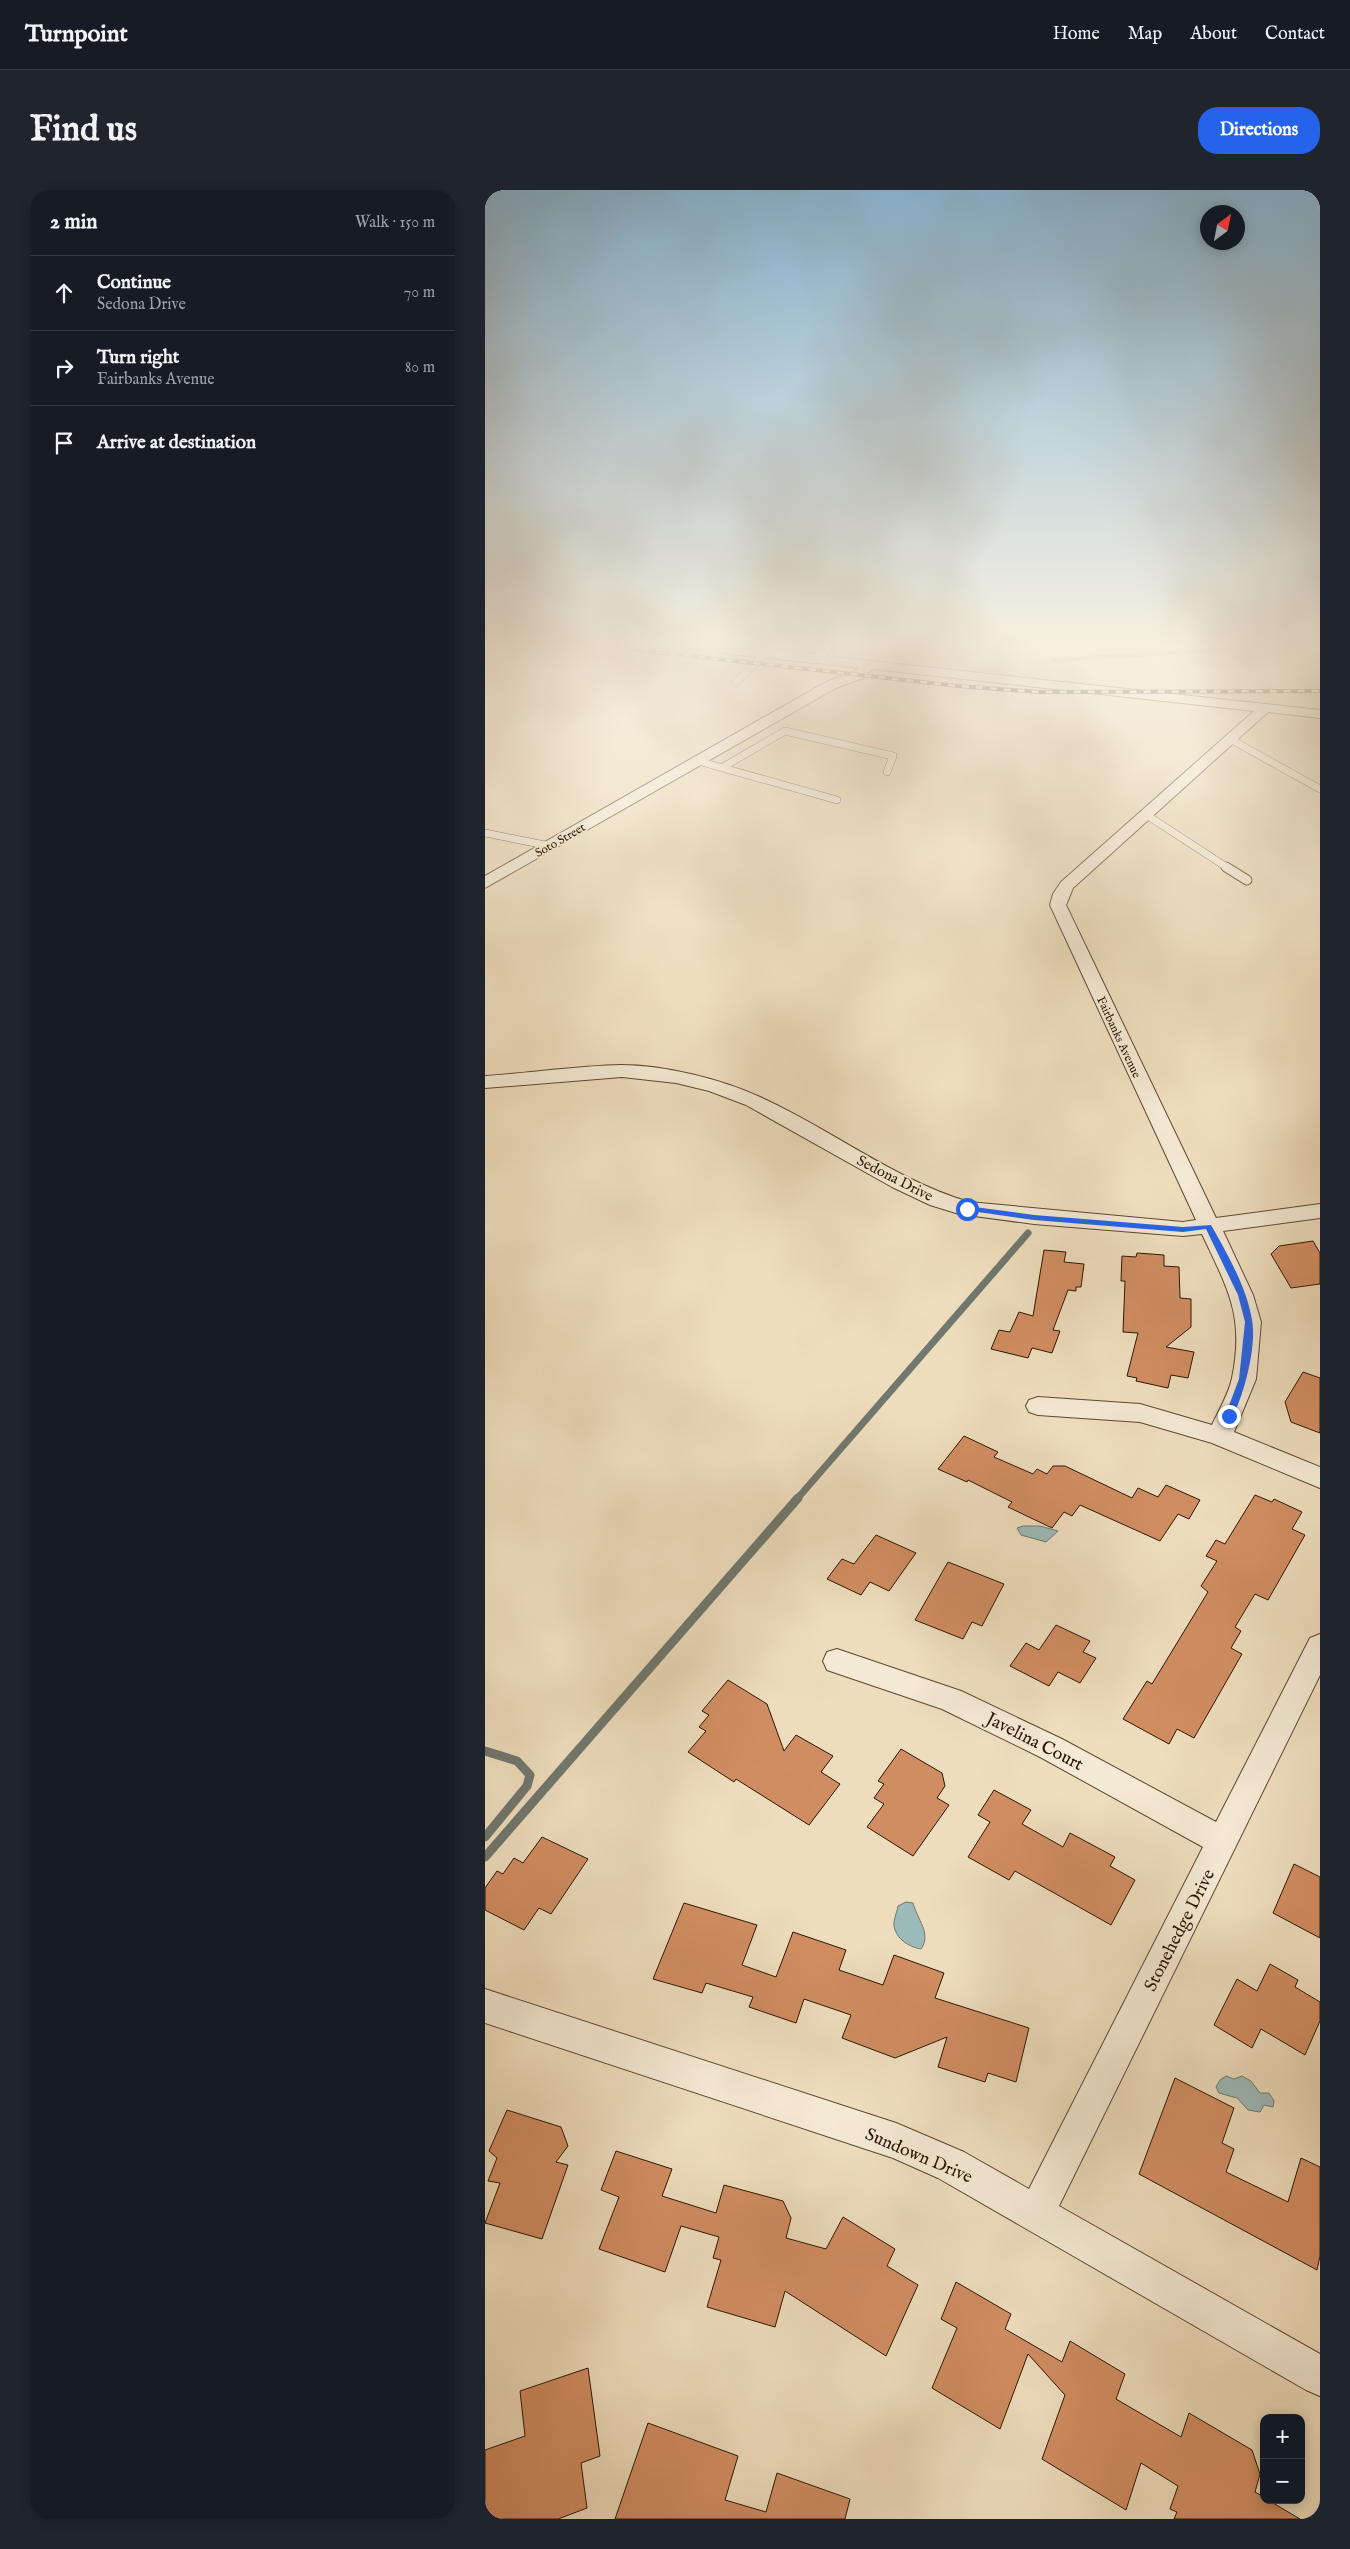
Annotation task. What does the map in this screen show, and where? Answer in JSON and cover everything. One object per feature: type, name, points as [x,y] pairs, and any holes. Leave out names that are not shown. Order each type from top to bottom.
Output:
[{"type":"street","name":"Soto Street","points":[[485,883],[704,758]]},
{"type":"street","name":"Fairbanks Avenue","points":[[1209,758],[1067,885],[1061,894],[1058,906],[1242,1295],[1249,1322],[1244,1379],[1220,1436]]},
{"type":"street","name":"Sedona Drive","points":[[485,1082],[622,1071],[676,1077],[715,1087],[753,1101],[899,1182],[937,1200],[967,1209],[1034,1217],[1183,1229],[1320,1211]]},
{"type":"street","points":[[1038,1406],[1140,1413],[1220,1436],[1320,1478]]},
{"type":"street","name":"Stonehedge Drive","points":[[1036,2213],[1320,1646]]},
{"type":"street","name":"Javelina Court","points":[[837,1661],[951,1700],[1051,1748],[1223,1842]]},
{"type":"street","name":"Sundown Drive","points":[[485,2006],[896,2141],[951,2165],[1320,2376]]},
{"type":"lane","points":[[723,767],[739,758]]},
{"type":"lane","points":[[887,772],[892,758]]},
{"type":"lane","points":[[1264,758],[1320,789]]},
{"type":"lane","points":[[698,761],[837,800]]},
{"type":"lane","points":[[1145,814],[1247,880]]},
{"type":"lane","points":[[485,833],[550,846]]},
{"type":"water","points":[[1040,1526],[1058,1531],[1046,1542],[1021,1535],[1017,1528]]},
{"type":"water","points":[[906,1902],[913,1903],[923,1926],[925,1938],[921,1949],[904,1942],[895,1931],[894,1922],[898,1906]]},
{"type":"water","points":[[1226,2076],[1234,2079],[1242,2076],[1251,2081],[1260,2093],[1269,2093],[1274,2101],[1273,2107],[1264,2105],[1260,2112],[1248,2110],[1237,2098],[1219,2093],[1216,2087],[1220,2080]]},
{"type":"building","points":[[1313,1241],[1320,1253],[1320,1284],[1291,1288],[1271,1254],[1279,1246]]},
{"type":"building","points":[[1044,1250],[1066,1252],[1064,1262],[1084,1264],[1081,1287],[1076,1287],[1076,1291],[1068,1290],[1053,1330],[1060,1331],[1052,1353],[1032,1348],[1028,1358],[991,1349],[999,1330],[1010,1332],[1019,1312],[1033,1316]]},
{"type":"building","points":[[1137,1253],[1164,1255],[1164,1266],[1179,1267],[1180,1298],[1191,1299],[1191,1327],[1166,1347],[1194,1352],[1188,1378],[1171,1375],[1168,1388],[1136,1381],[1137,1378],[1127,1376],[1138,1333],[1123,1332],[1125,1281],[1121,1281],[1122,1256],[1136,1257]]},
{"type":"building","points":[[1303,1372],[1320,1378],[1320,1433],[1291,1422],[1285,1402]]},
{"type":"building","points":[[964,1436],[998,1452],[994,1457],[1033,1474],[1037,1469],[1047,1474],[1053,1466],[1065,1466],[1132,1498],[1138,1488],[1158,1497],[1166,1485],[1200,1500],[1189,1519],[1178,1514],[1160,1541],[1080,1505],[1072,1516],[1064,1512],[1052,1528],[1008,1507],[1012,1502],[968,1480],[967,1482],[938,1469]]},
{"type":"building","points":[[1255,1495],[1272,1502],[1274,1499],[1302,1512],[1292,1529],[1305,1535],[1268,1600],[1255,1594],[1235,1627],[1241,1631],[1231,1648],[1242,1654],[1194,1738],[1177,1729],[1169,1744],[1123,1719],[1147,1681],[1152,1684],[1208,1592],[1201,1586],[1217,1561],[1206,1556],[1216,1540],[1225,1544]]},
{"type":"building","points":[[876,1535],[916,1553],[889,1591],[870,1582],[861,1595],[827,1579],[842,1559],[854,1564]]},
{"type":"building","points":[[948,1562],[1004,1584],[982,1626],[972,1622],[963,1639],[915,1620]]},
{"type":"building","points":[[1056,1625],[1090,1641],[1083,1652],[1096,1658],[1080,1683],[1058,1672],[1049,1686],[1010,1666],[1026,1643],[1039,1650]]},
{"type":"building","points":[[728,1680],[767,1704],[784,1751],[796,1735],[833,1756],[821,1772],[840,1784],[809,1825],[736,1779],[734,1782],[688,1752],[706,1731],[699,1727],[709,1715],[702,1711]]},
{"type":"building","points":[[901,1749],[942,1773],[945,1786],[937,1798],[949,1805],[913,1856],[867,1827],[884,1804],[874,1798],[884,1784],[878,1781]]},
{"type":"building","points":[[994,1790],[1031,1810],[1022,1824],[1063,1847],[1070,1833],[1115,1857],[1110,1866],[1135,1880],[1111,1925],[1015,1871],[1009,1880],[968,1857],[990,1822],[978,1815]]},
{"type":"building","points":[[542,1837],[588,1859],[551,1914],[539,1908],[524,1930],[485,1910],[485,1888],[497,1871],[503,1874],[514,1858],[523,1863]]},
{"type":"building","points":[[1294,1864],[1320,1877],[1320,1938],[1273,1913]]},
{"type":"building","points":[[684,1903],[757,1925],[742,1965],[776,1977],[793,1932],[846,1950],[839,1970],[883,1985],[894,1955],[944,1973],[935,1998],[1029,2028],[1016,2082],[988,2073],[985,2082],[938,2067],[947,2037],[895,2058],[842,2038],[851,2015],[804,1999],[796,2023],[749,2007],[753,1997],[706,1983],[702,1993],[653,1979]]},
{"type":"building","points":[[1270,1964],[1298,1980],[1295,1987],[1320,2002],[1320,2021],[1305,2055],[1261,2029],[1252,2048],[1214,2025],[1237,1979],[1257,1991]]},
{"type":"building","points":[[1175,2078],[1234,2108],[1222,2143],[1234,2149],[1226,2172],[1288,2202],[1301,2158],[1320,2167],[1320,2256],[1317,2270],[1139,2174]]},
{"type":"building","points":[[507,2110],[561,2127],[568,2146],[556,2162],[568,2165],[542,2239],[485,2223],[500,2183],[488,2181],[497,2158],[489,2151]]},
{"type":"building","points":[[616,2151],[672,2169],[662,2196],[716,2213],[724,2185],[783,2201],[791,2218],[786,2238],[826,2249],[843,2217],[895,2249],[887,2266],[918,2285],[886,2356],[785,2291],[775,2327],[707,2307],[721,2260],[713,2258],[719,2237],[681,2226],[665,2272],[599,2249],[619,2197],[601,2190]]},
{"type":"building","points":[[956,2282],[1011,2314],[1005,2329],[1062,2362],[1070,2341],[1125,2374],[1116,2399],[1181,2437],[1189,2413],[1252,2450],[1260,2474],[1255,2492],[1260,2495],[1260,2504],[1275,2504],[1300,2519],[1174,2519],[1177,2512],[1170,2509],[1178,2486],[1141,2463],[1126,2510],[1042,2459],[1065,2395],[1028,2354],[1000,2429],[932,2388],[957,2328],[941,2319]]},
{"type":"building","points":[[588,2368],[600,2456],[581,2463],[587,2508],[558,2519],[485,2519],[485,2450],[525,2436],[520,2391]]},
{"type":"building","points":[[648,2423],[738,2456],[725,2500],[766,2512],[777,2473],[850,2499],[845,2519],[615,2519]]},
{"type":"waterway","points":[[797,1499],[1028,1233]]},
{"type":"waterway","points":[[485,1857],[798,1498]]},
{"type":"waterway","points":[[485,1751],[517,1761],[530,1775],[527,1786],[485,1837]]},
{"type":"route","points":[[967,1209],[1034,1217],[1183,1229],[1208,1226],[1218,1242],[1242,1295],[1249,1322],[1244,1379],[1229,1416]]}]
